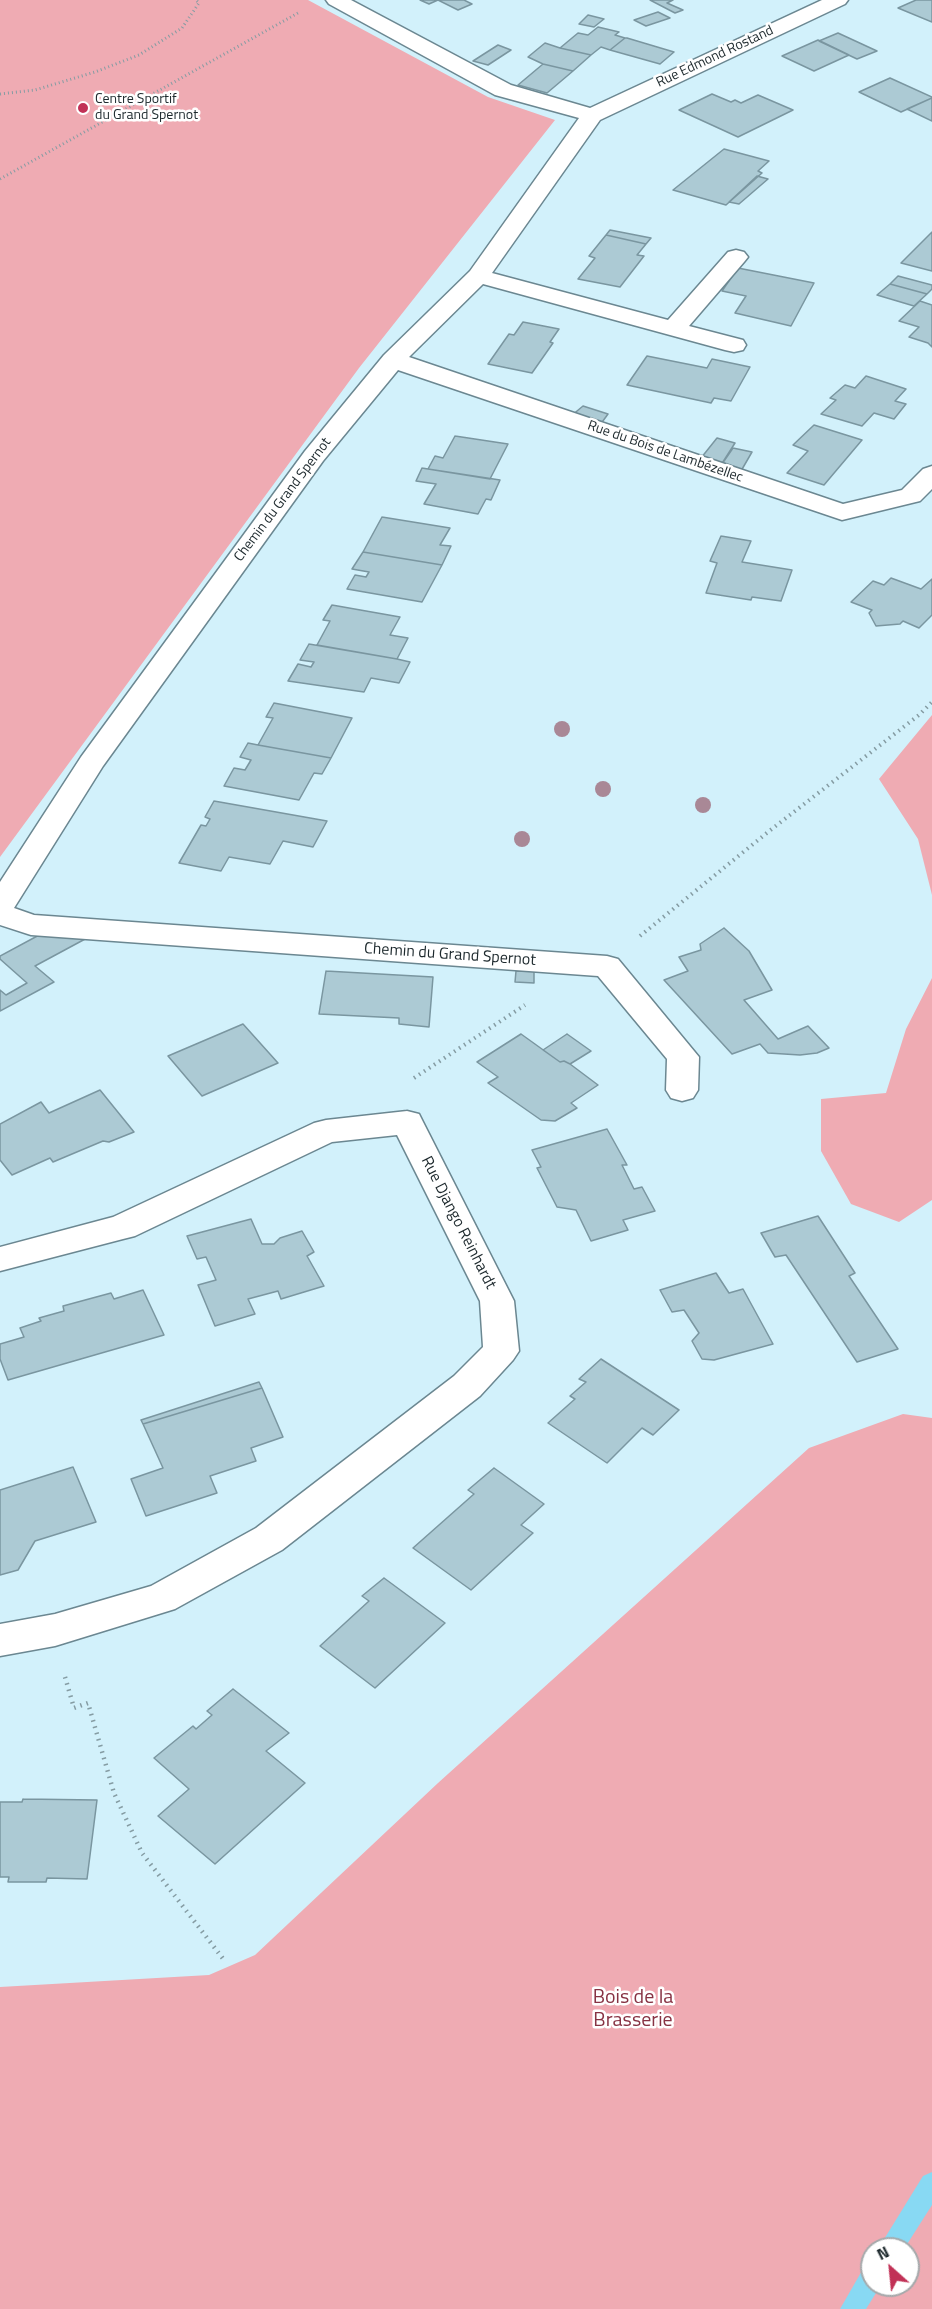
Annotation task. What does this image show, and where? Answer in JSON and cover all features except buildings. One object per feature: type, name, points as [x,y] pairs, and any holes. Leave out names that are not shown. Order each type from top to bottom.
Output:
[{"type":"street","points":[[336,0],[503,90],[592,115]]},
{"type":"street","name":"Rue Edmond Rostand","points":[[592,115],[838,0]]},
{"type":"street","name":"Chemin du Grand Spernot","points":[[0,906],[91,763],[314,456],[393,360],[478,276],[592,115]]},
{"type":"street","points":[[675,327],[736,257]]},
{"type":"street","points":[[478,276],[675,327],[734,345]]},
{"type":"street","name":"Rue du Bois de Lambézellec","points":[[393,360],[842,512],[911,496],[932,474]]},
{"type":"street","name":"Chemin du Grand Spernot","points":[[0,914],[31,925],[597,965]]},
{"type":"street","points":[[597,965],[683,1057],[682,1090]]},
{"type":"street","name":"Rue Django Reinhardt","points":[[0,1259],[123,1227],[326,1131],[407,1122],[497,1301],[501,1351],[467,1386],[269,1539],[162,1598],[55,1630],[0,1640]]},
{"type":"path","points":[[0,94],[35,90],[95,72],[139,55],[182,28],[199,3],[196,0]]},
{"type":"path","points":[[0,179],[301,12]]},
{"type":"path","points":[[352,1128],[397,1089],[630,944],[768,832],[919,715],[932,702]]},
{"type":"path","points":[[55,1630],[70,1699],[74,1708],[88,1703],[114,1793],[142,1853],[224,1960]]},
{"type":"green space","points":[[0,0],[308,0],[488,97],[555,120],[359,368],[0,857]]},
{"type":"green space","points":[[932,715],[932,895],[918,839],[879,779]]},
{"type":"green space","points":[[932,978],[932,1200],[899,1222],[851,1204],[821,1151],[821,1099],[886,1093],[906,1029]]},
{"type":"green space","name":"Bois de la Brasserie","points":[[903,1414],[932,1418],[932,2309],[0,2309],[0,1987],[209,1975],[255,1955],[438,1783],[809,1448]]},
{"type":"waterway","points":[[898,2237],[932,2184]]},
{"type":"waterway","points":[[852,2309],[860,2297]]},
{"type":"place","name":"Centre Sportif du Grand Spernot","points":[[83,108]]}]
